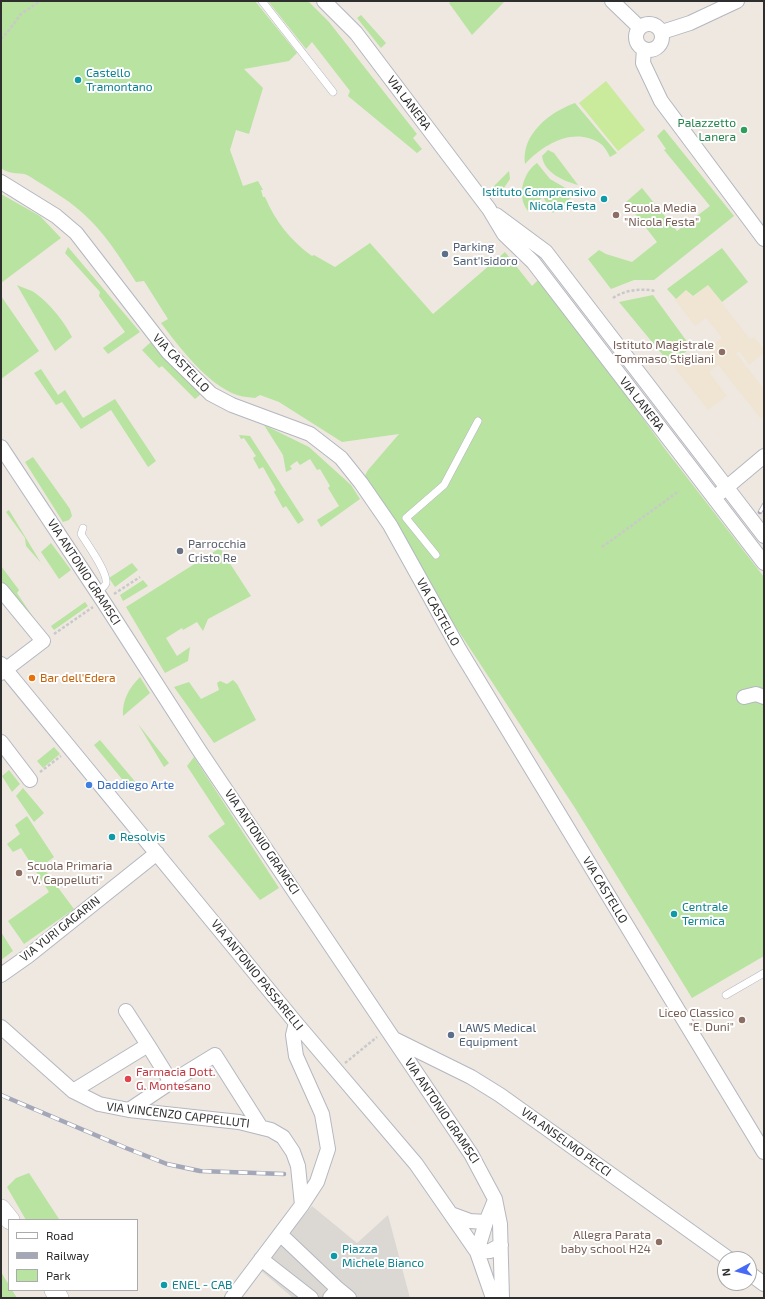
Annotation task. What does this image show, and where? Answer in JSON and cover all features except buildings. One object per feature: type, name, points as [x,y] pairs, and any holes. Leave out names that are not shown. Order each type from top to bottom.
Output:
[{"type":"main road","points":[[1,1209],[9,1219]]},
{"type":"street","name":"VIA LANERA","points":[[324,1],[356,33],[489,209],[504,234],[533,262],[764,563]]},
{"type":"street","points":[[612,1],[639,27]]},
{"type":"street","points":[[662,32],[690,23],[737,1]]},
{"type":"street","points":[[644,49],[652,50],[660,45],[662,41],[662,32],[652,23],[647,23],[639,27],[636,39],[644,49],[643,63],[661,100],[764,239]]},
{"type":"street","name":"VIA CASTELLO","points":[[1,182],[56,216],[76,233],[168,352],[211,394],[232,405],[310,434],[341,458],[357,478],[390,525],[459,649],[764,1152]]},
{"type":"street","name":"VIA LANERA","points":[[489,209],[546,252],[764,535]]},
{"type":"street","name":"VIA ANTONIO GRAMSCI","points":[[1,447],[199,750],[471,1154],[495,1199],[500,1224],[502,1298]]},
{"type":"street","points":[[714,498],[764,456]]},
{"type":"street","points":[[1,590],[43,642],[2,669]]},
{"type":"street","name":"VIA ANTONIO PASSARELLI","points":[[2,669],[157,852],[296,1023],[337,1069],[416,1164],[477,1252],[493,1298]]},
{"type":"street","points":[[744,697],[756,694],[764,697]]},
{"type":"street","points":[[1,742],[30,780]]},
{"type":"street","name":"VIA YURI GAGARIN","points":[[1,975],[28,956],[157,852]]},
{"type":"street","points":[[126,1011],[172,1082]]},
{"type":"street","points":[[232,1298],[302,1205],[317,1182],[325,1159],[328,1144],[322,1114],[296,1056],[293,1035],[296,1023]]},
{"type":"street","name":"VIA VINCENZO CAPPELLUTI","points":[[1,1027],[73,1091],[99,1104],[129,1110],[239,1122],[260,1126],[283,1137],[293,1152],[298,1166],[302,1205]]},
{"type":"street","name":"VIA ANSELMO PECCI","points":[[391,1034],[471,1077],[500,1095],[718,1251]]},
{"type":"street","points":[[73,1091],[148,1045]]},
{"type":"street","points":[[129,1110],[215,1055],[260,1126]]},
{"type":"street","points":[[495,1199],[477,1252],[490,1250],[501,1245]]},
{"type":"street","points":[[451,1214],[470,1221],[486,1222]]},
{"type":"street","points":[[280,1234],[334,1293],[349,1298]]},
{"type":"street","points":[[261,1260],[311,1298]]},
{"type":"lane","points":[[262,1],[333,92]]},
{"type":"lane","points":[[436,555],[406,518],[444,485],[478,421]]},
{"type":"lane","points":[[83,528],[81,534],[105,573],[106,583],[104,587],[97,592]]},
{"type":"lane","points":[[726,995],[764,973]]},
{"type":"path","points":[[1,39],[10,30],[21,14],[40,1]]},
{"type":"path","points":[[613,298],[629,291],[655,291]]},
{"type":"path","points":[[602,547],[678,490]]},
{"type":"path","points":[[118,591],[140,577]]},
{"type":"path","points":[[43,642],[90,609]]},
{"type":"path","points":[[30,780],[70,748]]},
{"type":"path","points":[[337,1069],[391,1034]]},
{"type":"shaded area","name":"Istituto Magistrale Tommaso Stigliani","points":[[708,285],[750,339],[754,337],[764,349],[764,353],[749,365],[739,351],[736,353],[764,389],[764,417],[761,419],[718,365],[709,372],[727,396],[708,410],[674,367],[694,351],[703,363],[710,357],[706,350],[722,338],[706,318],[695,326],[675,300],[686,290],[692,297]]},
{"type":"shaded area","name":"Piazza Michele Bianco","points":[[312,1206],[357,1243],[388,1215],[410,1298],[293,1298],[259,1269]]},
{"type":"green space","points":[[1,1],[255,1],[297,53],[289,61],[244,69],[263,88],[249,134],[236,130],[230,150],[243,186],[258,181],[263,190],[261,190],[263,197],[265,197],[284,230],[297,244],[312,256],[314,255],[335,267],[370,243],[433,314],[505,252],[532,286],[541,277],[665,449],[764,577],[764,956],[692,998],[575,808],[361,483],[368,470],[399,434],[342,442],[279,402],[260,395],[255,398],[237,395],[215,383],[185,354],[168,333],[161,323],[168,319],[144,281],[136,282],[98,228],[84,214],[54,191],[29,176],[8,172],[1,168]]},
{"type":"green space","points":[[268,1],[308,1],[329,22],[417,134],[413,138],[422,149],[417,153],[348,96],[350,91],[312,42],[306,49]]},
{"type":"green space","points":[[452,1],[505,1],[472,35],[449,3]]},
{"type":"green space","points":[[361,15],[386,43],[381,48],[357,18]]},
{"type":"green space","points":[[606,81],[645,130],[618,151],[579,103]]},
{"type":"green space","points":[[575,103],[617,153],[610,157],[601,144],[591,139],[570,137],[550,144],[525,164],[525,153],[532,134],[547,118]]},
{"type":"green space","points":[[664,129],[734,216],[654,280],[634,280],[611,289],[588,259],[599,250],[606,254],[632,262],[657,242],[626,202],[642,188],[677,231],[710,206],[664,150],[666,149],[657,136]]},
{"type":"green space","points":[[548,150],[554,153],[578,185],[561,179],[546,167],[542,156]]},
{"type":"green space","points":[[537,163],[550,179],[569,190],[573,196],[553,213],[543,197],[528,211],[522,199],[525,179],[532,167]]},
{"type":"green space","points":[[509,171],[510,179],[499,195],[493,187]]},
{"type":"green space","points":[[1,194],[40,216],[61,238],[1,283]]},
{"type":"green space","points":[[68,247],[140,332],[108,354],[103,348],[125,332],[99,296],[100,292],[65,253]]},
{"type":"green space","points":[[722,248],[748,282],[722,302],[708,285],[693,296],[686,290],[676,299],[667,289]]},
{"type":"green space","points":[[17,285],[38,295],[55,311],[69,331],[72,337],[55,351]]},
{"type":"green space","points":[[653,295],[691,347],[671,365],[619,302]]},
{"type":"green space","points":[[1,296],[39,351],[1,379]]},
{"type":"green space","points":[[151,342],[201,394],[195,399],[162,366],[159,368],[142,350]]},
{"type":"green space","points":[[41,369],[58,395],[65,390],[83,418],[115,399],[156,461],[148,467],[111,410],[81,429],[62,402],[56,405],[34,373]]},
{"type":"green space","points":[[264,425],[309,447],[351,485],[360,499],[321,527],[317,520],[339,506],[328,488],[330,486],[320,469],[317,470],[310,459],[300,465],[297,461],[290,466],[292,469],[286,472],[283,455]]},
{"type":"green space","points":[[239,435],[250,436],[304,520],[298,524],[286,506],[283,508],[274,492],[276,490],[263,467],[259,469],[253,458],[256,456],[244,438],[241,439]]},
{"type":"green space","points":[[33,457],[70,509],[72,516],[69,520],[63,522],[25,462]]},
{"type":"green space","points":[[9,510],[41,563],[26,546],[25,538],[6,512]]},
{"type":"green space","points":[[51,543],[71,570],[59,579],[41,552]]},
{"type":"green space","points":[[220,548],[251,596],[208,619],[203,631],[197,622],[183,630],[182,628],[166,638],[177,656],[190,647],[188,661],[165,673],[126,607]]},
{"type":"green space","points":[[132,563],[138,570],[115,587],[109,578]]},
{"type":"green space","points":[[1,566],[19,590],[17,593],[33,617],[30,618],[1,580]]},
{"type":"green space","points":[[143,580],[148,586],[123,601],[120,595]]},
{"type":"green space","points":[[85,602],[88,606],[54,630],[51,626]]},
{"type":"green space","points":[[140,677],[150,693],[123,716],[127,695]]},
{"type":"green space","points":[[233,680],[237,684],[256,720],[214,743],[174,687],[189,682],[201,699],[219,690],[217,683],[220,681],[227,684]]},
{"type":"green space","points":[[138,724],[169,763],[164,767]]},
{"type":"green space","points":[[100,740],[138,785],[131,790],[94,745]]},
{"type":"green space","points":[[54,747],[60,754],[43,768],[37,761]]},
{"type":"green space","points":[[194,757],[279,888],[260,900],[208,836],[225,824],[187,766]]},
{"type":"green space","points":[[9,770],[20,784],[12,792],[2,776]]},
{"type":"green space","points":[[23,788],[44,813],[34,822],[16,796]]},
{"type":"green space","points":[[27,816],[54,857],[42,866],[74,909],[24,944],[8,921],[49,892],[21,848],[13,852],[7,844],[20,834],[15,825]]},
{"type":"green space","points":[[1,932],[13,951],[1,960]]},
{"type":"green space","points":[[29,1173],[59,1219],[25,1219],[7,1187],[16,1178]]},
{"type":"green space","points":[[1,1272],[8,1283],[8,1291],[13,1291],[17,1298],[1,1298]]},
{"type":"railway","points":[[760,512],[764,505]]},
{"type":"railway","points":[[1,1095],[167,1164],[200,1171],[284,1174]]},
{"type":"place","name":"Castello Tramontano","points":[[78,80]]},
{"type":"place","name":"Palazzetto Lanera","points":[[744,130]]},
{"type":"place","name":"Istituto Comprensivo Nicola Festa","points":[[604,199]]},
{"type":"place","name":"Scuola Media \"Nicola Festa\"","points":[[616,215]]},
{"type":"place","name":"Parking Sant'Isidoro","points":[[445,254]]},
{"type":"place","name":"Istituto Magistrale Tommaso Stigliani","points":[[722,352]]},
{"type":"place","name":"Parrocchia Cristo Re","points":[[180,551]]},
{"type":"place","name":"Bar dell'Edera","points":[[32,678]]},
{"type":"place","name":"Daddiego Arte","points":[[89,785]]},
{"type":"place","name":"Resolvis","points":[[112,837]]},
{"type":"place","name":"Scuola Primaria \"V. Cappelluti\"","points":[[19,873]]},
{"type":"place","name":"Centrale Termica","points":[[674,914]]},
{"type":"place","name":"Liceo Classico \"E. Duni\"","points":[[742,1020]]},
{"type":"place","name":"LAWS Medical Equipment","points":[[451,1035]]},
{"type":"place","name":"Farmacia Dott. G. Montesano","points":[[128,1079]]},
{"type":"place","name":"Allegra Parata baby school H24","points":[[659,1242]]},
{"type":"place","name":"Piazza Michele Bianco","points":[[334,1256]]},
{"type":"place","name":"ENEL - CAB","points":[[164,1285]]}]
